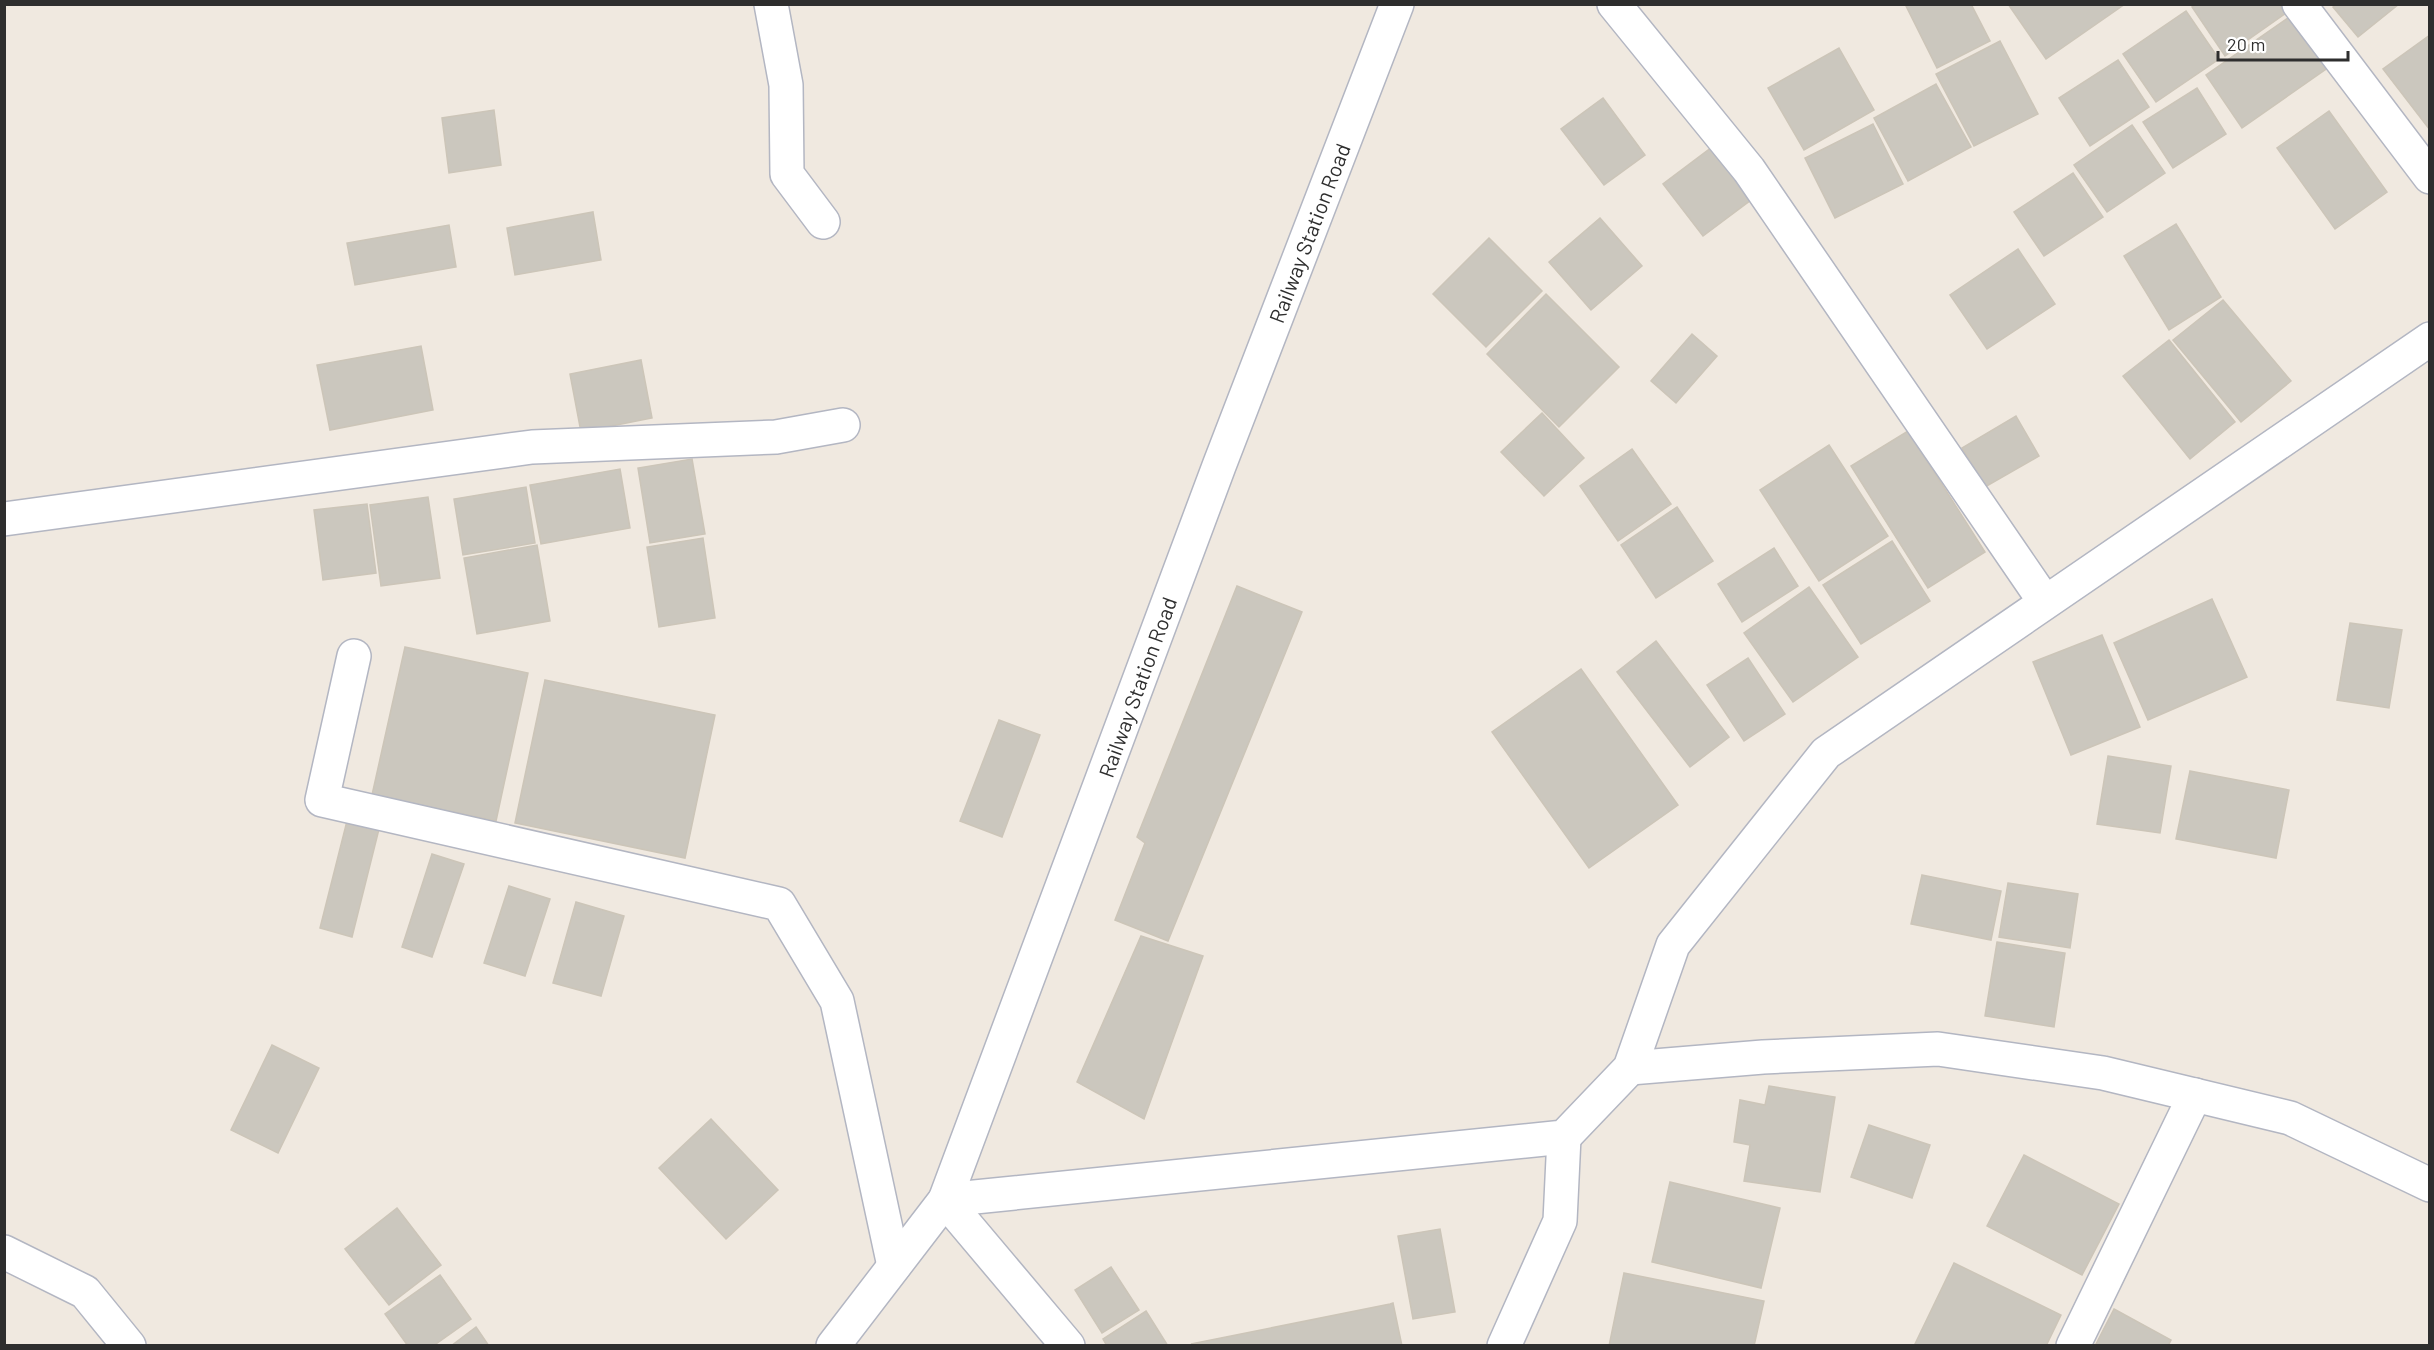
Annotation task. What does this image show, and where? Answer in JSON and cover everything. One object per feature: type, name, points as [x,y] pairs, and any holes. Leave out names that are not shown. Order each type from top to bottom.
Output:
[{"type":"street","points":[[771,4],[786,85],[787,174],[824,222]]},
{"type":"street","name":"Railway Station Road","points":[[833,1346],[945,1200],[1211,489],[1397,4]]},
{"type":"street","points":[[1614,4],[1749,170],[2045,602]]},
{"type":"street","points":[[2300,4],[2430,177]]},
{"type":"street","points":[[945,1200],[1564,1137],[1630,1068],[1673,945],[1826,753],[2430,339]]},
{"type":"street","points":[[4,519],[532,447],[776,437],[843,425]]},
{"type":"street","points":[[354,656],[322,800],[779,904],[837,1001],[894,1266]]},
{"type":"street","points":[[1630,1068],[1763,1057],[1938,1048],[2103,1073],[2290,1118],[2430,1185]]},
{"type":"street","points":[[2073,1346],[2195,1095]]},
{"type":"street","points":[[1504,1346],[1560,1221],[1564,1137]]},
{"type":"street","points":[[945,1200],[1068,1346]]},
{"type":"street","points":[[4,1252],[85,1292],[129,1346]]},
{"type":"building","points":[[1905,4],[1971,4],[1990,41],[1937,68]]},
{"type":"building","points":[[2008,4],[2125,4],[2046,59]]},
{"type":"building","points":[[2196,4],[2280,4],[2286,13],[2225,56],[2192,7]]},
{"type":"building","points":[[2336,4],[2399,4],[2358,37],[2333,7]]},
{"type":"building","points":[[2186,11],[2219,59],[2156,102],[2123,54]]},
{"type":"building","points":[[2292,15],[2329,67],[2242,128],[2206,75]]},
{"type":"building","points":[[2430,35],[2430,130],[2383,69]]},
{"type":"building","points":[[2000,41],[2038,114],[1974,146],[1936,74]]},
{"type":"building","points":[[1839,48],[1874,110],[1804,150],[1768,88]]},
{"type":"building","points":[[2118,60],[2149,107],[2090,146],[2059,98]]},
{"type":"building","points":[[1936,84],[1971,147],[1908,181],[1874,118]]},
{"type":"building","points":[[2197,88],[2226,134],[2173,168],[2143,122]]},
{"type":"building","points":[[1603,98],[1645,155],[1604,185],[1561,129]]},
{"type":"building","points":[[494,110],[501,165],[449,173],[442,118]]},
{"type":"building","points":[[2329,111],[2387,192],[2335,229],[2277,148]]},
{"type":"building","points":[[1873,124],[1903,184],[1835,218],[1805,158]]},
{"type":"building","points":[[2132,125],[2165,173],[2107,212],[2074,165]]},
{"type":"building","points":[[1716,144],[1755,197],[1703,236],[1663,184]]},
{"type":"building","points":[[2073,173],[2103,217],[2044,256],[2014,212]]},
{"type":"building","points":[[593,212],[601,260],[515,275],[507,228]]},
{"type":"building","points":[[1600,218],[1642,266],[1591,310],[1549,262]]},
{"type":"building","points":[[2176,224],[2221,297],[2169,330],[2124,256]]},
{"type":"building","points":[[449,225],[456,267],[355,285],[347,243]]},
{"type":"building","points":[[1489,238],[1542,291],[1486,347],[1433,294]]},
{"type":"building","points":[[2018,249],[2055,304],[1987,349],[1950,295]]},
{"type":"building","points":[[1546,294],[1619,367],[1559,427],[1487,354]]},
{"type":"building","points":[[2223,300],[2291,381],[2241,422],[2173,340]]},
{"type":"building","points":[[1692,334],[1717,356],[1676,403],[1651,381]]},
{"type":"building","points":[[2169,340],[2235,422],[2190,459],[2123,376]]},
{"type":"building","points":[[421,346],[433,410],[330,430],[317,365]]},
{"type":"building","points":[[641,360],[652,418],[581,432],[570,374]]},
{"type":"building","points":[[1542,413],[1584,458],[1544,496],[1501,452]]},
{"type":"building","points":[[2016,416],[2039,456],[1985,487],[1962,448]]},
{"type":"building","points":[[1908,431],[1985,552],[1928,588],[1851,466]]},
{"type":"building","points":[[1829,445],[1888,536],[1819,581],[1760,490]]},
{"type":"building","points":[[1632,449],[1671,504],[1618,541],[1580,486]]},
{"type":"building","points":[[692,459],[705,534],[650,543],[638,468]]},
{"type":"building","points":[[620,469],[630,528],[541,544],[530,485]]},
{"type":"building","points":[[526,487],[535,543],[463,555],[454,499]]},
{"type":"building","points":[[428,497],[440,578],[381,586],[370,505]]},
{"type":"building","points":[[367,504],[376,573],[323,580],[314,510]]},
{"type":"building","points":[[1677,507],[1713,561],[1656,598],[1621,545]]},
{"type":"building","points":[[703,538],[715,618],[659,627],[647,547]]},
{"type":"building","points":[[1892,541],[1930,601],[1861,644],[1823,585]]},
{"type":"building","points":[[537,545],[550,621],[477,634],[464,558]]},
{"type":"building","points":[[1774,548],[1798,586],[1742,622],[1718,584]]},
{"type":"building","points":[[1237,586],[1302,612],[1168,941],[1115,920],[1145,843],[1137,837]]},
{"type":"building","points":[[1809,587],[1858,657],[1793,702],[1744,633]]},
{"type":"building","points":[[2212,599],[2247,677],[2148,720],[2114,643]]},
{"type":"building","points":[[2350,623],[2402,630],[2389,708],[2337,700]]},
{"type":"building","points":[[2102,635],[2140,727],[2071,755],[2033,662]]},
{"type":"building","points":[[1656,641],[1729,737],[1690,767],[1617,672]]},
{"type":"building","points":[[405,647],[528,673],[496,821],[372,795]]},
{"type":"building","points":[[1748,658],[1785,714],[1744,741],[1707,685]]},
{"type":"building","points":[[1581,669],[1678,805],[1589,868],[1492,732]]},
{"type":"building","points":[[545,680],[715,715],[685,858],[515,823]]},
{"type":"building","points":[[999,720],[1040,735],[1002,837],[960,821]]},
{"type":"building","points":[[2108,756],[2171,766],[2160,833],[2097,824]]},
{"type":"building","points":[[2190,771],[2289,790],[2276,858],[2176,839]]},
{"type":"building","points":[[347,821],[379,829],[352,937],[320,928]]},
{"type":"building","points":[[432,854],[464,864],[432,957],[402,947]]},
{"type":"building","points":[[1922,875],[2001,891],[1991,940],[1911,924]]},
{"type":"building","points":[[2008,883],[2078,894],[2070,948],[1999,937]]},
{"type":"building","points":[[509,886],[550,899],[525,976],[484,963]]},
{"type":"building","points":[[576,902],[624,916],[601,996],[553,983]]},
{"type":"building","points":[[1141,936],[1203,956],[1144,1119],[1077,1082]]},
{"type":"building","points":[[1997,942],[2065,953],[2054,1027],[1985,1016]]},
{"type":"building","points":[[272,1045],[319,1068],[278,1153],[231,1130]]},
{"type":"building","points":[[1769,1086],[1835,1097],[1820,1192],[1744,1181],[1750,1145],[1734,1142],[1740,1100],[1765,1105]]},
{"type":"building","points":[[711,1119],[778,1190],[726,1239],[659,1168]]},
{"type":"building","points":[[1869,1125],[1930,1145],[1912,1198],[1851,1177]]},
{"type":"building","points":[[2024,1155],[2119,1204],[2082,1275],[1987,1226]]},
{"type":"building","points":[[1670,1182],[1780,1208],[1761,1288],[1652,1262]]},
{"type":"building","points":[[397,1208],[441,1265],[389,1305],[345,1249]]},
{"type":"building","points":[[1440,1229],[1455,1312],[1413,1319],[1398,1236]]},
{"type":"building","points":[[1954,1263],[2061,1315],[2046,1346],[1914,1346]]},
{"type":"building","points":[[1111,1267],[1139,1310],[1102,1333],[1075,1290]]},
{"type":"building","points":[[1624,1273],[1764,1301],[1754,1346],[1609,1346]]},
{"type":"building","points":[[440,1275],[471,1319],[433,1346],[408,1346],[385,1314]]},
{"type":"building","points":[[1393,1303],[1402,1346],[1191,1344],[1390,1304]]},
{"type":"building","points":[[2114,1309],[2171,1340],[2168,1346],[2095,1346]]},
{"type":"building","points":[[1146,1311],[1168,1346],[1107,1346],[1103,1339]]},
{"type":"building","points":[[476,1327],[489,1346],[451,1346]]}]
